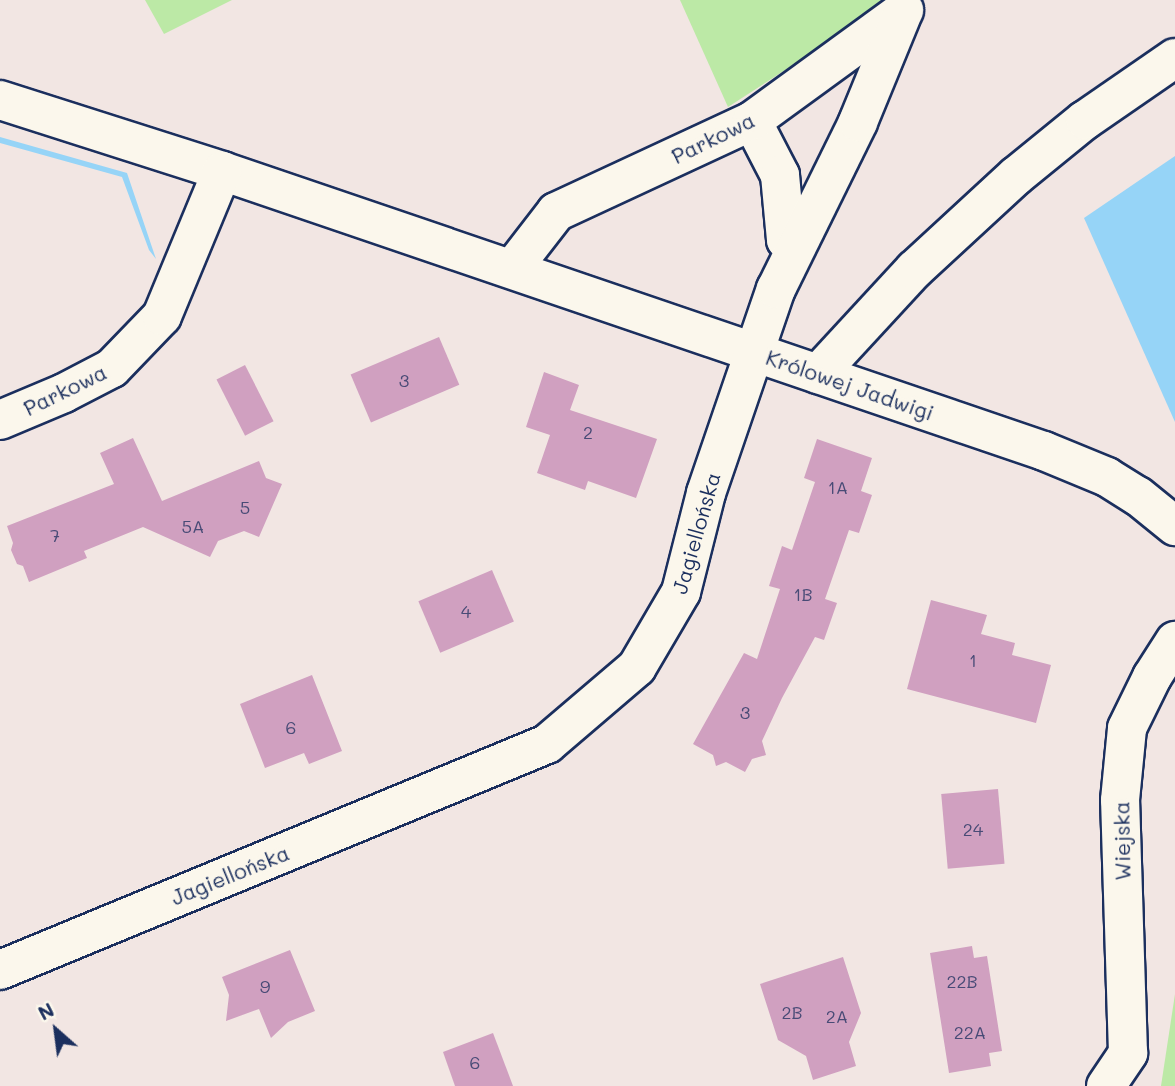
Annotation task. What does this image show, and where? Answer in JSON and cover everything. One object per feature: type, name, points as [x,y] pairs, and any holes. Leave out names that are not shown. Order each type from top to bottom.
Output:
[{"type":"street","name":"Parkowa","points":[[512,269],[556,212],[752,121],[910,5]]},
{"type":"street","name":"Jagiellońska","points":[[0,970],[547,744],[637,667],[681,592],[706,494],[754,353],[795,245],[858,122],[910,5]]},
{"type":"street","points":[[818,374],[914,270],[1016,176],[1085,120],[1175,58]]},
{"type":"street","name":"Królowej Jadwigi","points":[[0,100],[222,171],[1076,463],[1138,496],[1175,526]]},
{"type":"street","points":[[752,121],[780,175],[786,240],[795,245]]},
{"type":"street","name":"Parkowa","points":[[0,420],[64,393],[112,368],[162,316],[222,171]]},
{"type":"street","name":"Wiejska","points":[[1106,1086],[1128,1054],[1120,800],[1127,728],[1152,677],[1175,641]]},
{"type":"green space","points":[[145,0],[232,0],[164,34]]},
{"type":"green space","points":[[680,0],[893,0],[728,107]]},
{"type":"green space","points":[[1175,994],[1175,1086],[1161,1086]]},
{"type":"water","points":[[0,137],[127,173],[156,259],[149,250],[122,177],[0,143]]},
{"type":"water","points":[[1175,156],[1175,422],[1084,218]]},
{"type":"building","points":[[439,337],[459,385],[371,422],[351,375]]},
{"type":"building","points":[[245,365],[274,421],[245,436],[216,380]]},
{"type":"building","points":[[544,372],[579,385],[570,410],[657,439],[636,498],[588,481],[585,490],[537,473],[550,435],[526,427]]},
{"type":"building","points":[[133,438],[162,501],[259,461],[266,478],[282,484],[259,537],[244,531],[218,541],[210,557],[143,527],[84,551],[87,558],[29,582],[23,566],[17,564],[11,550],[13,543],[7,526],[114,484],[100,453]]},
{"type":"building","points":[[817,439],[872,458],[861,491],[872,495],[859,533],[849,530],[825,599],[837,603],[824,640],[815,637],[782,698],[762,741],[766,755],[752,759],[745,772],[726,762],[716,766],[713,755],[693,744],[744,653],[757,659],[780,589],[769,586],[782,546],[792,550],[815,482],[804,478]]},
{"type":"building","points":[[492,570],[514,622],[440,653],[418,601]]},
{"type":"building","points":[[931,600],[987,615],[981,634],[1015,643],[1012,655],[1051,665],[1036,723],[907,689]]},
{"type":"building","points":[[312,675],[342,751],[309,764],[304,753],[265,768],[240,704]]},
{"type":"building","points":[[998,789],[1005,864],[948,869],[941,794]]},
{"type":"building","points":[[972,946],[974,958],[987,956],[1002,1051],[989,1053],[991,1066],[949,1073],[930,953]]},
{"type":"building","points":[[290,950],[315,1011],[288,1022],[271,1038],[259,1009],[226,1021],[229,995],[222,977]]},
{"type":"building","points":[[843,957],[861,1013],[849,1042],[856,1066],[813,1080],[806,1056],[778,1040],[760,984]]},
{"type":"building","points":[[493,1033],[513,1086],[455,1086],[443,1052]]}]
